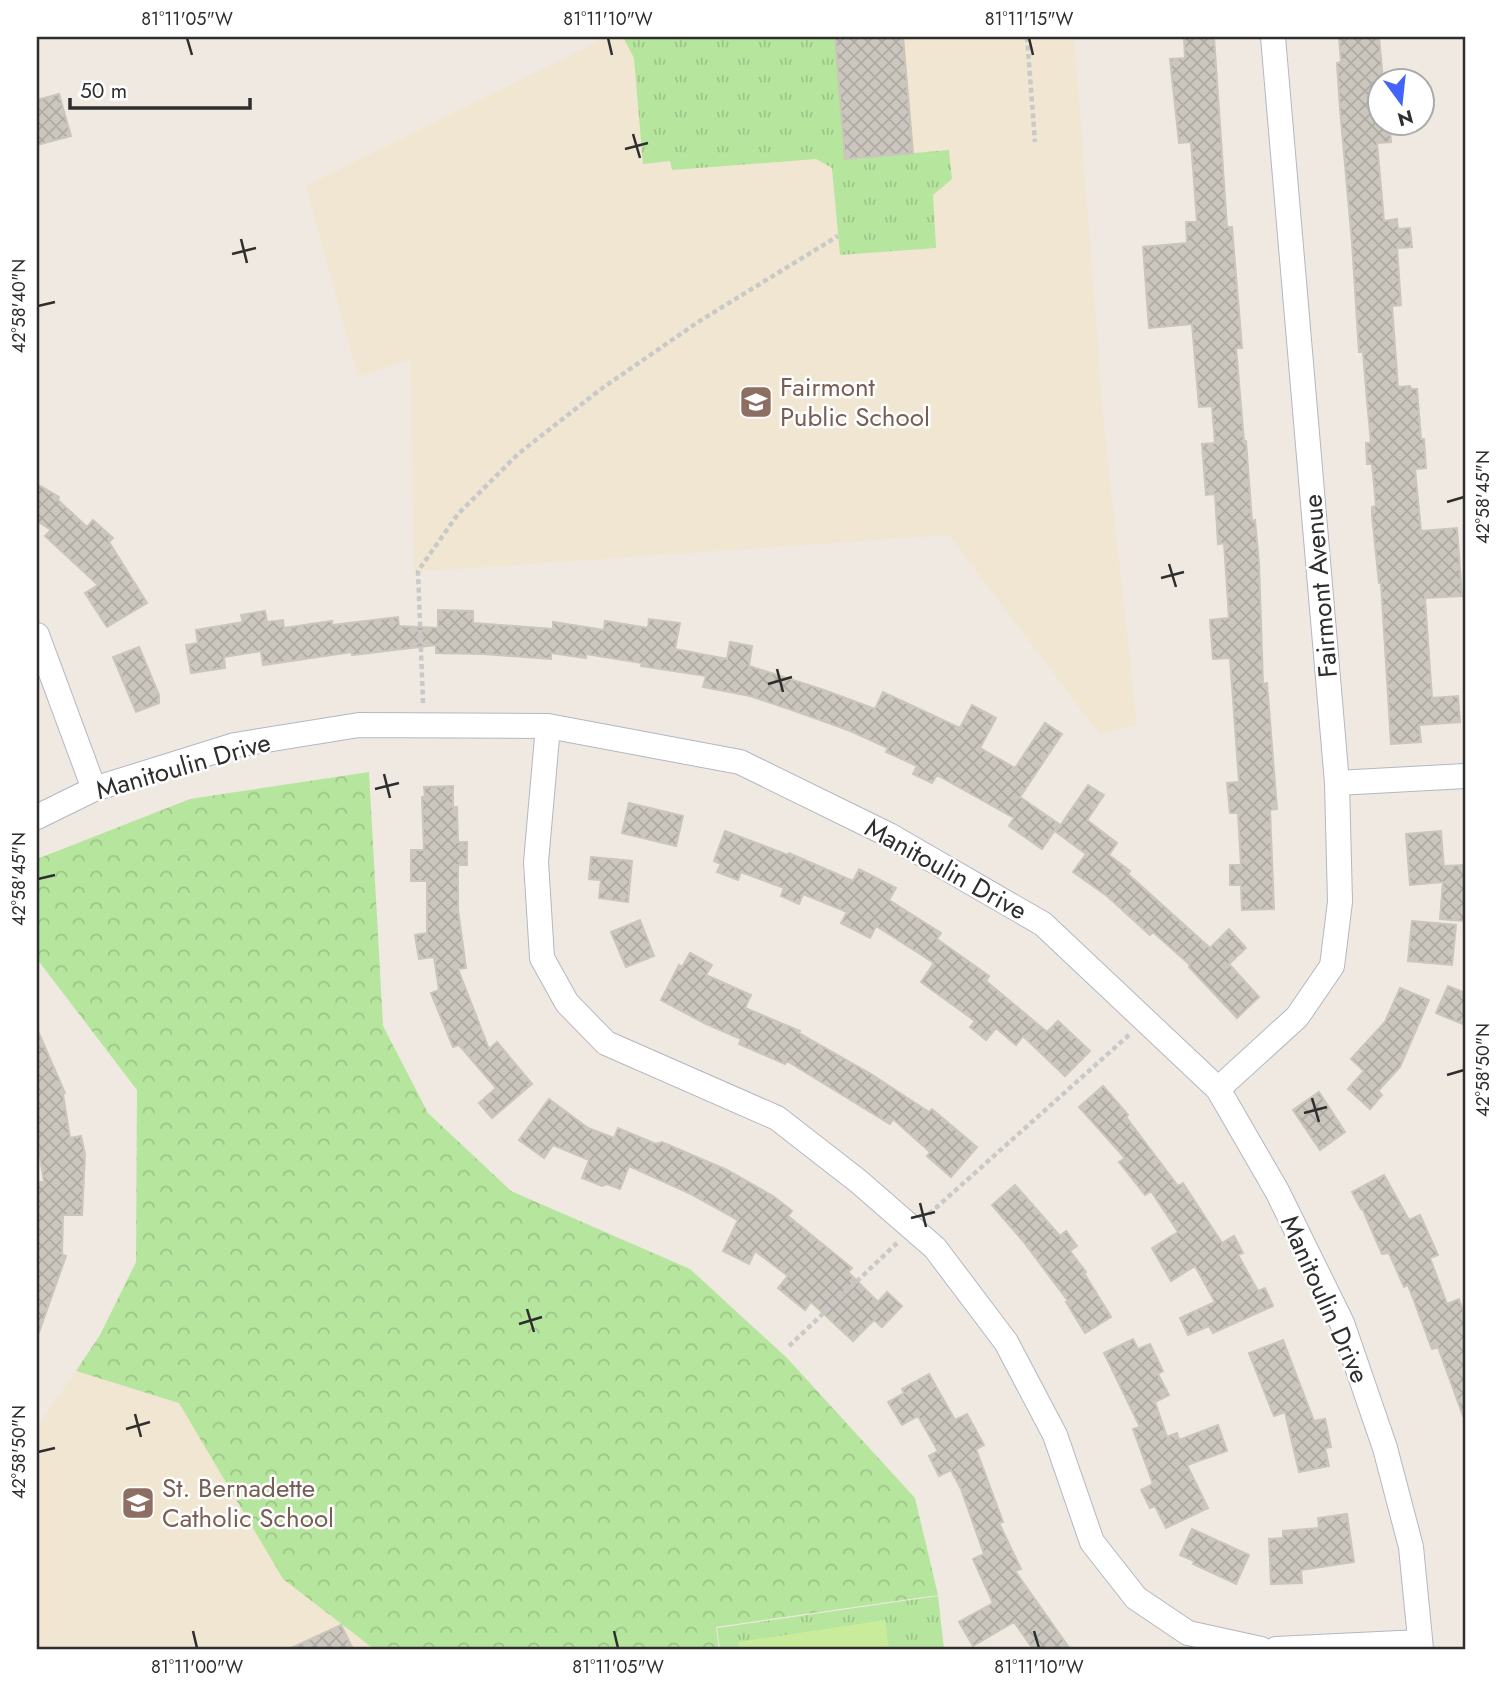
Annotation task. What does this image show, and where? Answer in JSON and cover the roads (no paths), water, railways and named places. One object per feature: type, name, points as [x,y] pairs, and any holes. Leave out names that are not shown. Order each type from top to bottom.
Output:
[{"type":"street","name":"Fairmont Avenue","points":[[1218,1089],[1297,1017],[1332,966],[1340,902],[1337,783],[1273,37]]},
{"type":"street","points":[[37,635],[94,789]]},
{"type":"street","name":"Manitoulin Drive","points":[[37,817],[94,789],[235,745],[359,725],[548,726],[740,762],[877,829],[1043,924],[1218,1089],[1278,1191],[1342,1323],[1385,1448],[1411,1548],[1421,1646]]},
{"type":"street","points":[[548,726],[536,862],[542,958],[567,1003],[606,1043],[777,1118],[858,1181],[935,1248],[1006,1342],[1055,1435],[1092,1542],[1136,1598],[1188,1633],[1261,1649]]},
{"type":"street","points":[[1337,783],[1465,776]]},
{"type":"street","points":[[1276,1649],[1421,1646]]},
{"type":"place","name":"Fairmont Public School","points":[[756,402]]},
{"type":"place","name":"St. Bernadette Catholic School","points":[[138,1503]]}]
